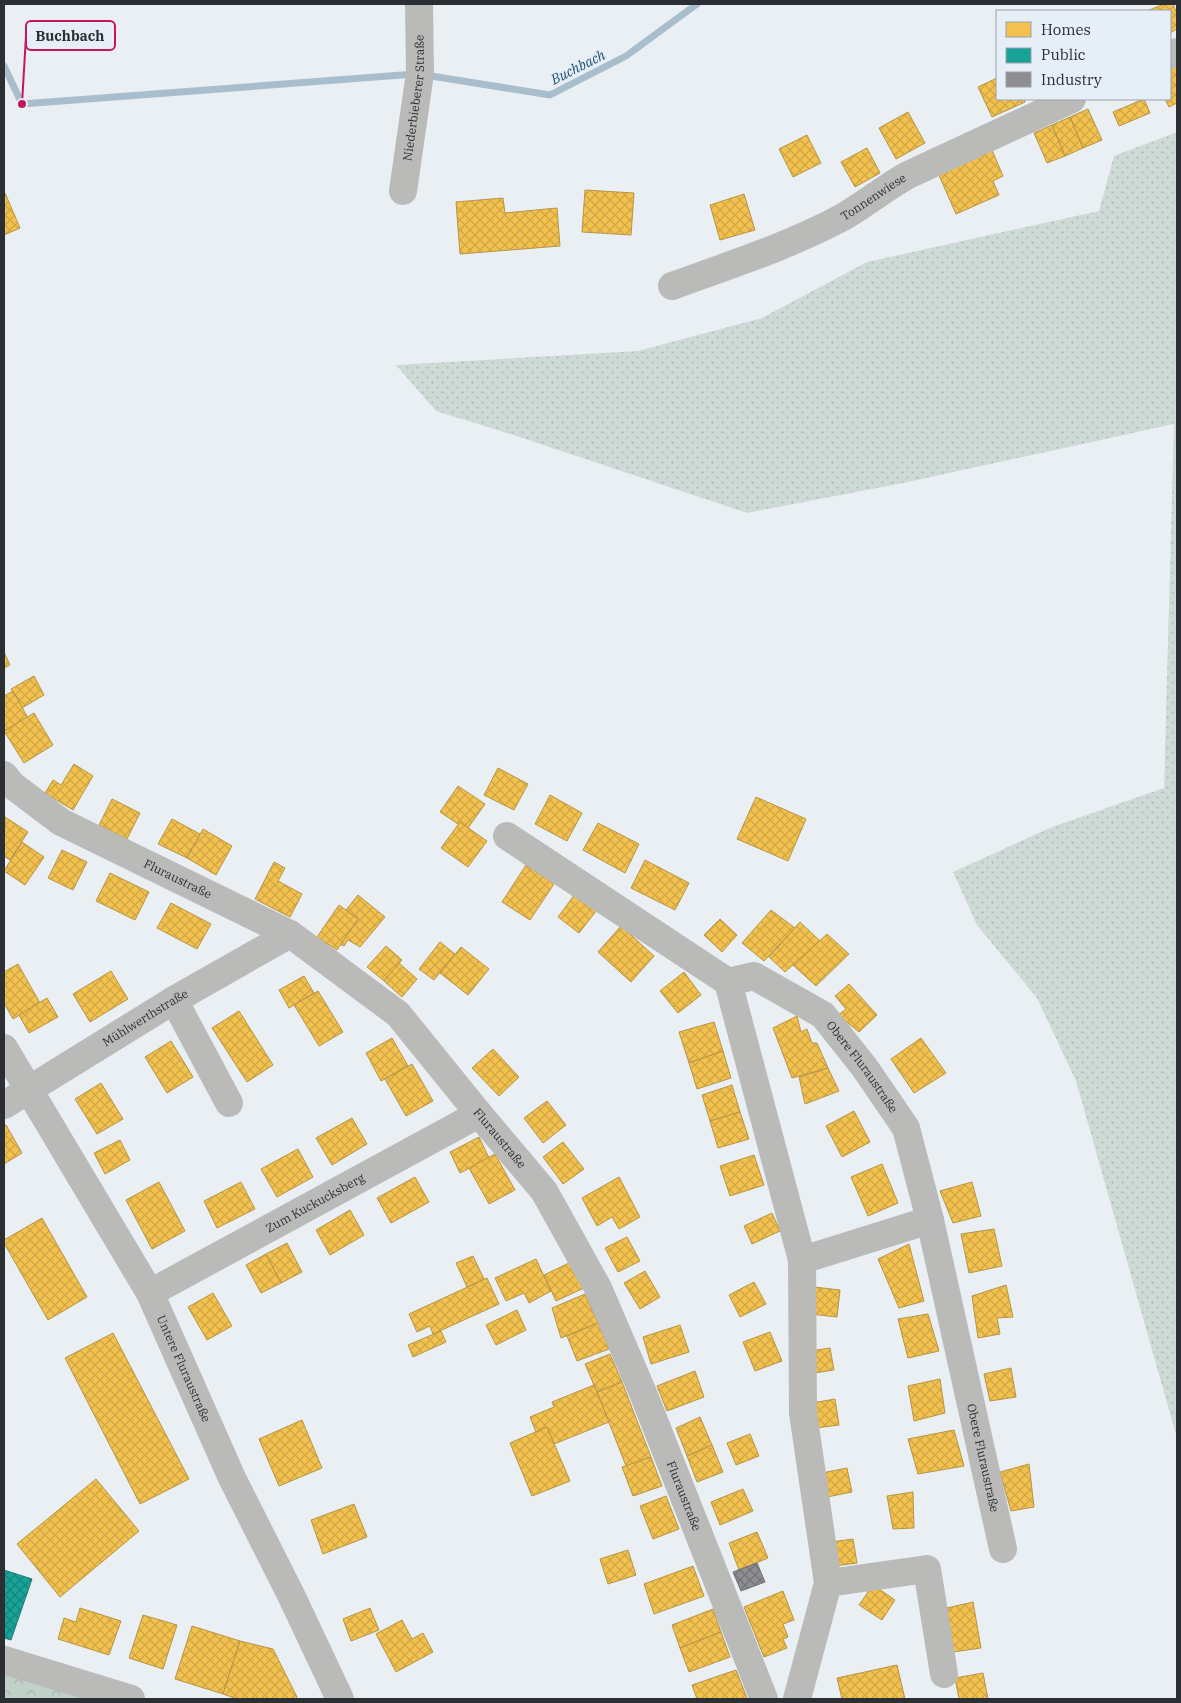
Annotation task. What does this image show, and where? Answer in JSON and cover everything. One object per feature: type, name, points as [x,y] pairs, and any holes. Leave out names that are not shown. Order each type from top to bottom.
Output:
[{"type":"street","name":"Niederbieberer Straße","points":[[403,191],[420,73],[419,4]]},
{"type":"street","name":"Tonnenwiese","points":[[672,286],[768,251],[844,216],[886,187],[908,175],[1070,100]]},
{"type":"street","name":"Fluraustraße","points":[[4,775],[12,785],[61,822],[290,934],[398,1014],[478,1114],[544,1191],[598,1288],[643,1393],[764,1699]]},
{"type":"street","points":[[507,836],[728,982],[802,1260],[803,1412],[828,1583],[797,1699]]},
{"type":"street","name":"Mühlwerthstraße","points":[[4,1105],[174,1000],[290,934]]},
{"type":"street","name":"Obere Fluraustraße","points":[[728,982],[754,976],[823,1015],[865,1068],[906,1128],[930,1220],[1003,1549]]},
{"type":"street","points":[[174,1000],[229,1102]]},
{"type":"street","name":"Untere Fluraustraße","points":[[4,1048],[150,1293],[232,1478],[291,1595],[340,1699]]},
{"type":"street","name":"Zum Kuckucksberg","points":[[150,1293],[478,1114]]},
{"type":"street","points":[[802,1260],[930,1220]]},
{"type":"street","points":[[828,1583],[927,1569],[944,1674]]},
{"type":"street","points":[[4,1660],[131,1699]]},
{"type":"shaded area","points":[[1177,132],[1177,1438],[1076,1081],[1037,998],[977,925],[953,872],[1052,827],[1164,788],[1174,424],[903,483],[747,513],[436,411],[396,365],[638,351],[762,318],[867,262],[1099,211],[1114,156]]},
{"type":"green space","points":[[4,1670],[94,1699],[4,1699]]},
{"type":"building: Homes","points":[[1164,4],[1173,4],[1177,14],[1177,29],[1171,32],[1171,10],[1149,10]]},
{"type":"building: Homes","points":[[1177,66],[1177,103],[1169,107],[1166,100],[1171,100],[1171,69]]},
{"type":"building: Homes","points":[[996,78],[996,100],[1024,100],[1025,102],[992,117],[978,87]]},
{"type":"building: Homes","points":[[1144,100],[1150,113],[1119,126],[1113,112]]},
{"type":"building: Homes","points":[[1088,109],[1102,140],[1083,148],[1070,117]]},
{"type":"building: Homes","points":[[908,112],[925,143],[896,159],[879,128]]},
{"type":"building: Homes","points":[[1070,117],[1083,148],[1065,156],[1052,125]]},
{"type":"building: Homes","points":[[1052,125],[1065,156],[1047,163],[1034,133]]},
{"type":"building: Homes","points":[[807,135],[821,163],[793,177],[779,149]]},
{"type":"building: Homes","points":[[867,148],[880,173],[855,187],[841,162]]},
{"type":"building: Homes","points":[[992,150],[1003,176],[993,181],[999,195],[956,214],[938,173]]},
{"type":"building: Homes","points":[[585,190],[634,193],[631,235],[582,232]]},
{"type":"building: Homes","points":[[4,194],[20,228],[4,235]]},
{"type":"building: Homes","points":[[744,194],[755,230],[720,240],[710,205]]},
{"type":"building: Homes","points":[[503,198],[505,213],[557,208],[560,246],[460,254],[456,202]]},
{"type":"building: Homes","points":[[4,652],[10,665],[4,668]]},
{"type":"building: Homes","points":[[34,676],[44,695],[22,708],[11,689]]},
{"type":"building: Homes","points":[[13,691],[28,718],[4,731],[4,696]]},
{"type":"building: Homes","points":[[34,713],[53,745],[24,763],[4,731]]},
{"type":"building: Homes","points":[[74,764],[93,776],[73,810],[45,793],[53,780],[61,785]]},
{"type":"building: Homes","points":[[498,768],[528,784],[514,810],[484,795]]},
{"type":"building: Homes","points":[[458,786],[485,804],[468,828],[440,812]]},
{"type":"building: Homes","points":[[550,795],[582,813],[567,841],[535,824]]},
{"type":"building: Homes","points":[[756,797],[806,819],[788,861],[737,839]]},
{"type":"building: Homes","points":[[112,799],[140,813],[127,839],[99,825]]},
{"type":"building: Homes","points":[[5,817],[28,832],[10,860],[4,856]]},
{"type":"building: Homes","points":[[172,819],[200,834],[187,858],[158,844]]},
{"type":"building: Homes","points":[[460,822],[487,841],[468,867],[441,848]]},
{"type":"building: Homes","points":[[598,823],[639,844],[625,873],[583,850]]},
{"type":"building: Homes","points":[[203,829],[232,846],[216,875],[187,858]]},
{"type":"building: Homes","points":[[22,842],[44,857],[25,885],[4,871]]},
{"type":"building: Homes","points":[[62,850],[87,862],[73,890],[48,878]]},
{"type":"building: Homes","points":[[645,860],[689,883],[675,910],[631,888]]},
{"type":"building: Homes","points":[[274,862],[285,868],[278,881],[302,894],[290,917],[255,899]]},
{"type":"building: Homes","points":[[526,865],[554,884],[530,920],[502,902]]},
{"type":"building: Homes","points":[[110,873],[149,892],[135,920],[96,901]]},
{"type":"building: Homes","points":[[575,894],[597,910],[579,933],[558,917]]},
{"type":"building: Homes","points":[[358,895],[385,917],[360,947],[348,940],[344,946],[340,944],[358,919],[346,910]]},
{"type":"building: Homes","points":[[171,903],[211,924],[197,949],[157,928]]},
{"type":"building: Homes","points":[[339,905],[358,919],[337,950],[317,937]]},
{"type":"building: Homes","points":[[771,910],[795,928],[764,961],[742,943]]},
{"type":"building: Homes","points":[[720,919],[737,935],[722,952],[704,935]]},
{"type":"building: Homes","points":[[800,922],[820,941],[785,972],[769,957]]},
{"type":"building: Homes","points":[[621,926],[654,956],[631,982],[598,952]]},
{"type":"building: Homes","points":[[827,934],[849,954],[816,986],[793,965]]},
{"type":"building: Homes","points":[[440,942],[455,954],[434,980],[419,969]]},
{"type":"building: Homes","points":[[386,946],[402,960],[384,981],[367,967]]},
{"type":"building: Homes","points":[[461,947],[489,969],[468,995],[440,973]]},
{"type":"building: Homes","points":[[399,963],[417,979],[402,997],[384,981]]},
{"type":"building: Homes","points":[[18,964],[40,1003],[13,1019],[4,1003],[4,972]]},
{"type":"building: Homes","points":[[111,971],[128,999],[90,1022],[73,994]]},
{"type":"building: Homes","points":[[684,972],[701,995],[678,1013],[660,991]]},
{"type":"building: Homes","points":[[304,976],[314,993],[289,1008],[279,990]]},
{"type":"building: Homes","points":[[849,984],[877,1015],[859,1032],[838,1015],[846,1009],[835,996]]},
{"type":"building: Homes","points":[[318,991],[343,1032],[319,1046],[294,1005]]},
{"type":"building: Homes","points":[[47,998],[58,1017],[29,1033],[19,1015]]},
{"type":"building: Homes","points":[[239,1011],[273,1065],[247,1082],[212,1028]]},
{"type":"building: Homes","points":[[797,1016],[801,1032],[807,1029],[812,1043],[817,1043],[828,1068],[792,1078],[773,1028]]},
{"type":"building: Homes","points":[[714,1022],[723,1051],[689,1063],[679,1032]]},
{"type":"building: Homes","points":[[392,1038],[408,1066],[381,1081],[366,1053]]},
{"type":"building: Homes","points":[[921,1038],[946,1073],[914,1093],[891,1059]]},
{"type":"building: Homes","points":[[171,1041],[193,1077],[167,1093],[145,1057]]},
{"type":"building: Homes","points":[[493,1049],[519,1077],[499,1096],[472,1068]]},
{"type":"building: Homes","points":[[723,1051],[731,1078],[697,1089],[689,1063]]},
{"type":"building: Homes","points":[[412,1064],[433,1101],[406,1116],[385,1079]]},
{"type":"building: Homes","points":[[828,1068],[839,1091],[805,1104],[799,1077]]},
{"type":"building: Homes","points":[[101,1083],[123,1119],[97,1134],[75,1099]]},
{"type":"building: Homes","points":[[732,1085],[740,1112],[710,1121],[702,1095]]},
{"type":"building: Homes","points":[[547,1101],[566,1125],[543,1143],[524,1118]]},
{"type":"building: Homes","points":[[854,1111],[870,1142],[842,1157],[826,1126]]},
{"type":"building: Homes","points":[[740,1112],[749,1139],[718,1148],[710,1121]]},
{"type":"building: Homes","points":[[352,1118],[367,1144],[332,1165],[316,1138]]},
{"type":"building: Homes","points":[[6,1125],[22,1153],[4,1164],[4,1126]]},
{"type":"building: Homes","points":[[479,1137],[489,1158],[460,1173],[450,1152]]},
{"type":"building: Homes","points":[[120,1140],[130,1160],[105,1174],[94,1153]]},
{"type":"building: Homes","points":[[563,1142],[584,1169],[563,1184],[543,1157]]},
{"type":"building: Homes","points":[[298,1149],[313,1177],[277,1197],[261,1169]]},
{"type":"building: Homes","points":[[495,1154],[515,1190],[489,1204],[469,1168]]},
{"type":"building: Homes","points":[[754,1155],[764,1185],[730,1196],[720,1166]]},
{"type":"building: Homes","points":[[882,1164],[898,1203],[868,1216],[851,1177]]},
{"type":"building: Homes","points":[[415,1177],[429,1202],[391,1223],[377,1198]]},
{"type":"building: Homes","points":[[619,1177],[640,1217],[619,1229],[612,1217],[597,1226],[582,1198]]},
{"type":"building: Homes","points":[[159,1182],[185,1231],[152,1249],[126,1200]]},
{"type":"building: Homes","points":[[241,1182],[255,1209],[217,1228],[204,1201]]},
{"type":"building: Homes","points":[[972,1182],[981,1216],[953,1223],[940,1191]]},
{"type":"building: Homes","points":[[350,1210],[364,1235],[330,1255],[316,1230]]},
{"type":"building: Homes","points":[[772,1213],[780,1231],[752,1244],[744,1226]]},
{"type":"building: Homes","points":[[42,1218],[87,1297],[48,1320],[4,1243],[4,1240]]},
{"type":"building: Homes","points":[[994,1229],[1002,1266],[969,1273],[961,1234]]},
{"type":"building: Homes","points":[[627,1237],[640,1261],[618,1272],[605,1248]]},
{"type":"building: Homes","points":[[287,1243],[302,1272],[281,1283],[266,1254]]},
{"type":"building: Homes","points":[[909,1244],[924,1301],[899,1308],[878,1259]]},
{"type":"building: Homes","points":[[266,1254],[281,1283],[261,1293],[246,1265]]},
{"type":"building: Homes","points":[[473,1256],[484,1279],[467,1287],[456,1263]]},
{"type":"building: Homes","points":[[536,1259],[551,1291],[529,1303],[524,1293],[506,1301],[495,1278]]},
{"type":"building: Homes","points":[[571,1262],[584,1288],[556,1301],[544,1275]]},
{"type":"building: Homes","points":[[645,1271],[660,1297],[640,1309],[624,1283]]},
{"type":"building: Homes","points":[[487,1278],[499,1304],[433,1334],[430,1326],[417,1332],[409,1314]]},
{"type":"building: Homes","points":[[754,1282],[766,1304],[740,1317],[729,1295]]},
{"type":"building: Homes","points":[[1006,1285],[1013,1317],[997,1318],[1000,1334],[978,1338],[972,1296]]},
{"type":"building: Homes","points":[[814,1287],[840,1290],[837,1317],[810,1314]]},
{"type":"building: Homes","points":[[213,1293],[232,1326],[207,1340],[188,1307]]},
{"type":"building: Homes","points":[[585,1294],[598,1323],[561,1338],[552,1308]]},
{"type":"building: Homes","points":[[517,1310],[526,1330],[496,1345],[486,1325]]},
{"type":"building: Homes","points":[[928,1314],[939,1351],[908,1358],[898,1319]]},
{"type":"building: Homes","points":[[598,1323],[609,1349],[577,1361],[567,1336]]},
{"type":"building: Homes","points":[[680,1325],[689,1352],[651,1364],[643,1337]]},
{"type":"building: Homes","points":[[441,1331],[446,1342],[413,1357],[408,1345]]},
{"type":"building: Homes","points":[[770,1332],[782,1361],[755,1371],[743,1342]]},
{"type":"building: Homes","points":[[113,1333],[189,1479],[140,1504],[65,1358]]},
{"type":"building: Homes","points":[[830,1348],[834,1370],[814,1373],[810,1351]]},
{"type":"building: Homes","points":[[610,1354],[622,1382],[597,1392],[585,1364]]},
{"type":"building: Homes","points":[[1011,1368],[1016,1397],[990,1401],[984,1374]]},
{"type":"building: Homes","points":[[695,1371],[704,1397],[667,1411],[657,1386]]},
{"type":"building: Homes","points":[[940,1379],[945,1413],[914,1421],[908,1386]]},
{"type":"building: Homes","points":[[622,1382],[651,1457],[626,1466],[597,1392]]},
{"type":"building: Homes","points":[[594,1385],[609,1422],[554,1444],[547,1427],[536,1432],[530,1417],[554,1407],[552,1402]]},
{"type":"building: Homes","points":[[835,1399],[839,1425],[816,1428],[812,1403]]},
{"type":"building: Homes","points":[[700,1417],[712,1445],[687,1456],[676,1428]]},
{"type":"building: Homes","points":[[302,1420],[322,1468],[279,1486],[259,1439]]},
{"type":"building: Homes","points":[[547,1427],[570,1481],[532,1496],[510,1443]]},
{"type":"building: Homes","points":[[954,1430],[964,1466],[918,1474],[908,1439]]},
{"type":"building: Homes","points":[[750,1434],[759,1456],[736,1465],[727,1443]]},
{"type":"building: Homes","points":[[712,1445],[723,1472],[697,1482],[687,1456]]},
{"type":"building: Homes","points":[[651,1457],[662,1486],[633,1496],[622,1467]]},
{"type":"building: Homes","points":[[1029,1464],[1034,1507],[1011,1511],[1000,1472]]},
{"type":"building: Homes","points":[[847,1468],[852,1492],[827,1497],[822,1473]]},
{"type":"building: Homes","points":[[96,1479],[139,1531],[60,1597],[17,1544]]},
{"type":"building: Homes","points":[[743,1489],[753,1511],[720,1525],[711,1502]]},
{"type":"building: Homes","points":[[913,1492],[914,1528],[893,1529],[887,1496]]},
{"type":"building: Homes","points":[[666,1496],[679,1529],[653,1539],[640,1506]]},
{"type":"building: Homes","points":[[354,1504],[367,1537],[323,1554],[311,1520]]},
{"type":"building: Homes","points":[[757,1532],[768,1558],[739,1570],[729,1543]]},
{"type":"building: Homes","points":[[853,1539],[857,1563],[834,1566],[831,1542]]},
{"type":"building: Homes","points":[[628,1550],[636,1575],[608,1584],[600,1559]]},
{"type":"building: Homes","points":[[693,1566],[704,1596],[654,1614],[644,1584]]},
{"type":"building: Homes","points":[[873,1585],[895,1600],[882,1620],[859,1605]]},
{"type":"building: Homes","points":[[783,1591],[794,1620],[783,1624],[788,1637],[783,1639],[787,1648],[764,1657],[744,1607]]},
{"type":"building: Homes","points":[[973,1602],[981,1648],[953,1652],[947,1608]]},
{"type":"building: Homes","points":[[80,1608],[121,1621],[109,1655],[58,1639],[64,1618],[76,1622]]},
{"type":"building: Homes","points":[[370,1608],[379,1630],[351,1641],[343,1619]]},
{"type":"building: Homes","points":[[713,1609],[721,1632],[680,1648],[672,1625]]},
{"type":"building: Homes","points":[[143,1615],[177,1625],[163,1669],[129,1658]]},
{"type":"building: Homes","points":[[402,1620],[412,1639],[423,1633],[433,1652],[396,1672],[376,1634]]},
{"type":"building: Homes","points":[[192,1626],[240,1641],[223,1694],[175,1679]]},
{"type":"building: Homes","points":[[721,1632],[730,1657],[689,1672],[680,1648]]},
{"type":"building: Homes","points":[[240,1641],[273,1649],[297,1697],[296,1699],[237,1699],[223,1694]]},
{"type":"building: Homes","points":[[897,1665],[905,1699],[842,1699],[837,1678]]},
{"type":"building: Homes","points":[[736,1670],[747,1698],[697,1699],[692,1685]]},
{"type":"building: Homes","points":[[983,1673],[988,1699],[959,1699],[955,1678]]},
{"type":"building: Public","points":[[4,1570],[32,1579],[11,1640],[4,1638]]},
{"type":"building: Industry","points":[[757,1563],[765,1582],[741,1591],[733,1572]]},
{"type":"waterway","name":"Buchbach","points":[[425,75],[550,95],[626,56],[697,4]]},
{"type":"waterway","name":"Buchbach","points":[[4,66],[22,104],[415,74]]},
{"type":"place","name":"Buchbach","points":[[22,104]]}]
